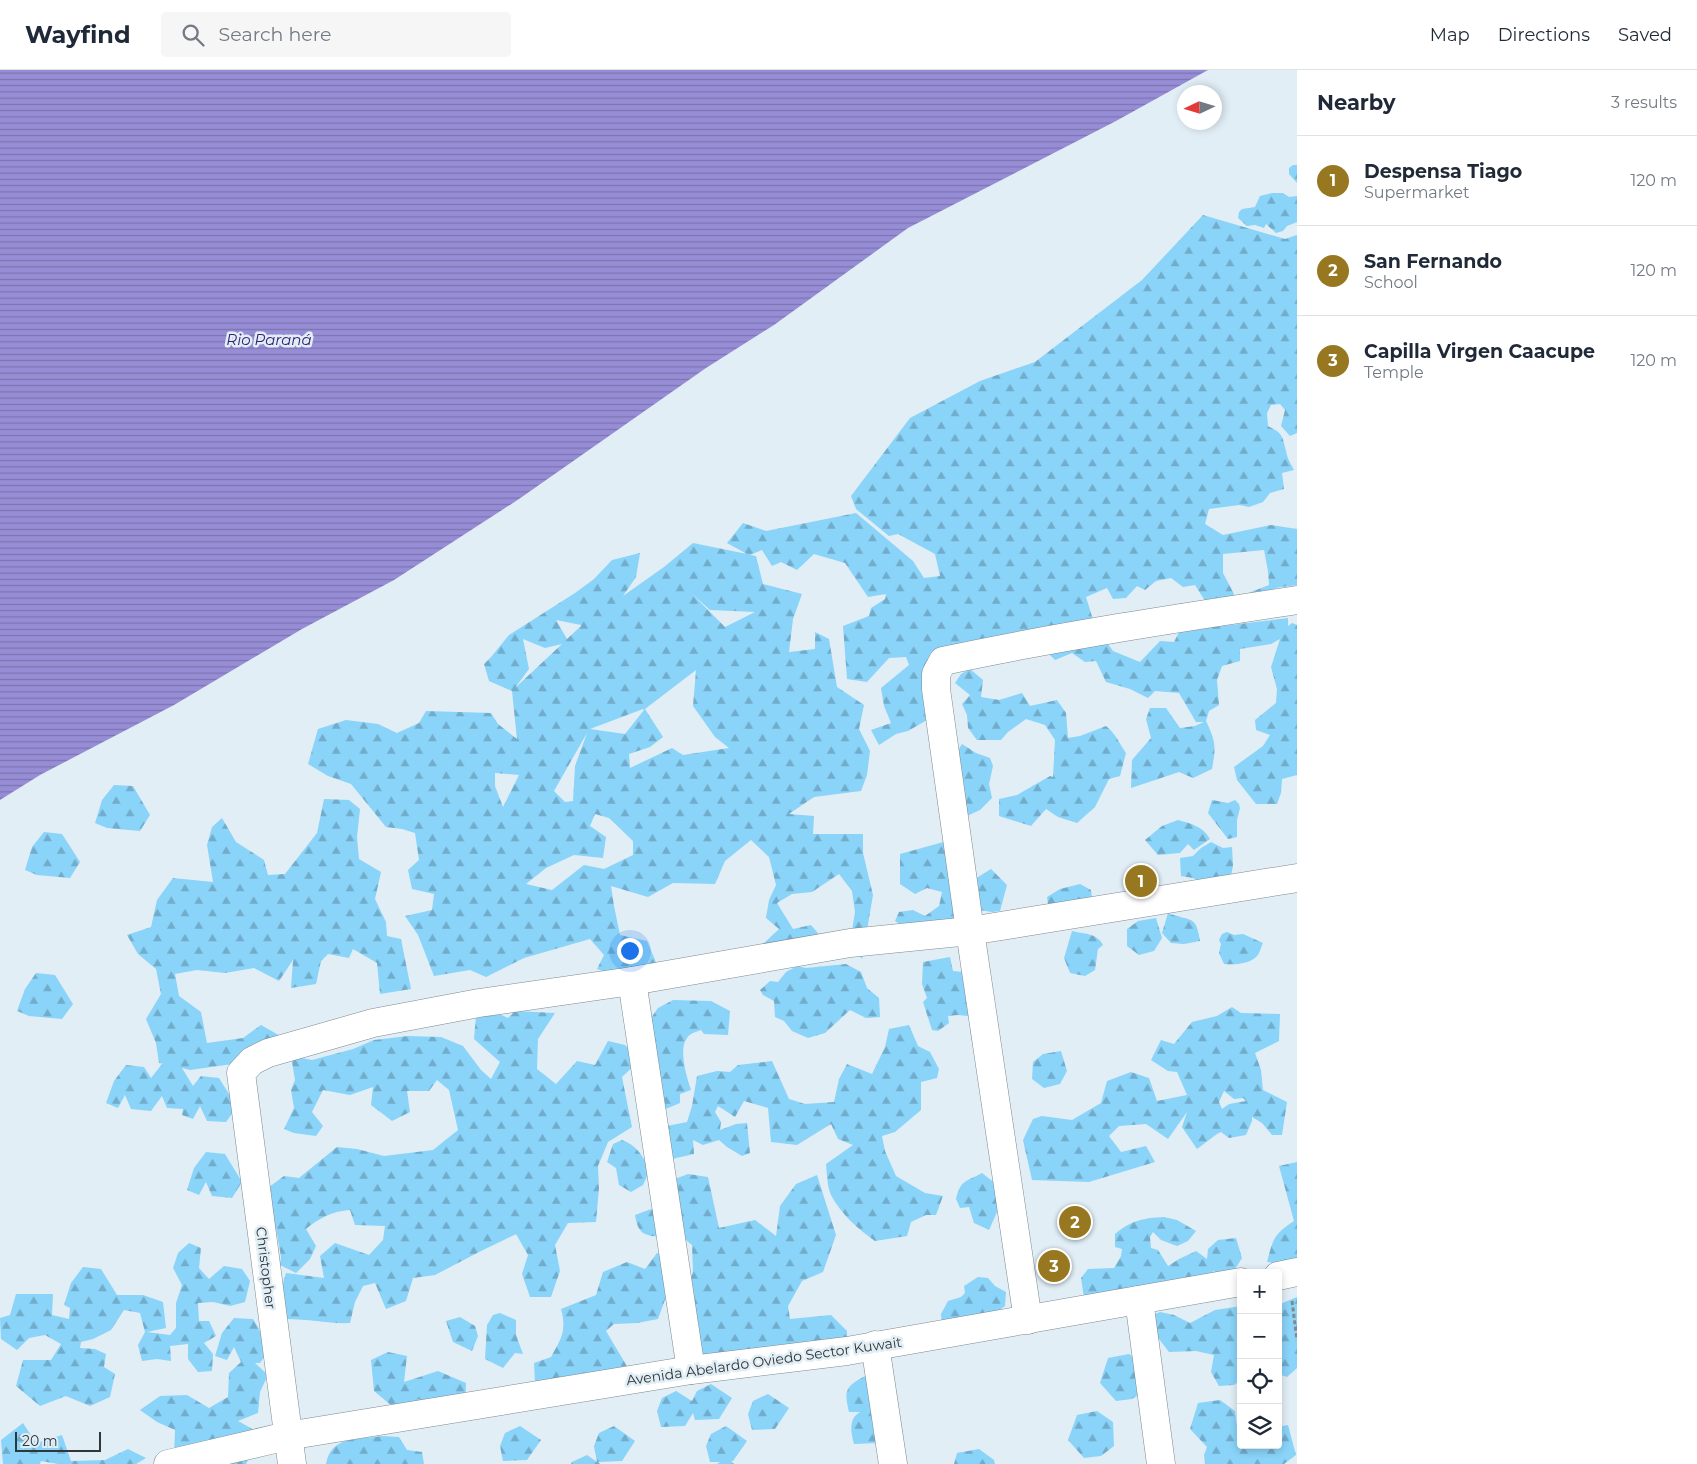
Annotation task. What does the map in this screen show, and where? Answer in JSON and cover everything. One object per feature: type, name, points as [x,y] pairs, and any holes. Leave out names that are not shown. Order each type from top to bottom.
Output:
[{"type":"street","points":[[1028,1320],[970,931],[936,690],[936,674],[943,661],[1124,626],[1297,600]]},
{"type":"street","points":[[691,1370],[632,981],[850,943],[970,931],[1297,878]]},
{"type":"street","name":"Christopher","points":[[292,1464],[241,1072],[252,1061],[268,1053],[374,1023],[479,1004],[632,981]]},
{"type":"street","name":"Avenida Abelardo Oviedo Sector Kuwait","points":[[168,1464],[287,1436],[691,1370],[847,1351],[1237,1283]]},
{"type":"street","points":[[1139,1300],[1161,1464]]},
{"type":"street","points":[[875,1345],[892,1464]]},
{"type":"path","points":[[1288,1274],[1297,1340]]},
{"type":"green space","points":[[1297,165],[1297,183],[1289,174],[1289,168]]},
{"type":"green space","points":[[1283,193],[1289,197],[1297,196],[1297,222],[1276,233],[1266,224],[1264,228],[1255,225],[1247,226],[1238,218],[1239,212],[1242,209],[1255,207],[1260,196]]},
{"type":"green space","points":[[1203,215],[1285,239],[1297,235],[1297,433],[1290,436],[1281,426],[1285,410],[1280,404],[1271,405],[1267,413],[1268,426],[1277,431],[1284,441],[1287,456],[1294,470],[1282,473],[1284,489],[1270,493],[1263,502],[1249,507],[1239,505],[1209,509],[1205,524],[1223,535],[1271,525],[1297,529],[1297,585],[1275,588],[1282,602],[1263,614],[1246,594],[1269,585],[1264,550],[1223,554],[1223,573],[1234,594],[1232,607],[1207,604],[1195,585],[1183,587],[1171,578],[1156,581],[1145,590],[1137,586],[1126,598],[1113,599],[1107,588],[1086,597],[1095,626],[1113,651],[1140,662],[1160,641],[1174,642],[1179,632],[1167,635],[1158,628],[1155,614],[1181,603],[1214,627],[1288,618],[1288,626],[1292,623],[1297,625],[1297,775],[1282,779],[1281,793],[1277,804],[1256,804],[1237,780],[1234,767],[1263,746],[1270,735],[1256,730],[1255,720],[1276,703],[1277,689],[1271,667],[1280,639],[1271,644],[1240,649],[1240,661],[1222,666],[1217,680],[1219,705],[1209,711],[1206,721],[1212,734],[1214,745],[1212,769],[1193,778],[1179,772],[1131,788],[1132,760],[1151,738],[1146,719],[1150,708],[1166,708],[1180,728],[1195,726],[1204,722],[1196,722],[1179,693],[1155,691],[1148,698],[1130,689],[1106,682],[1096,661],[1085,662],[1072,653],[1055,660],[1048,653],[1026,659],[1023,645],[976,648],[953,645],[935,653],[934,716],[908,731],[896,734],[879,745],[871,730],[891,723],[884,706],[881,688],[909,665],[906,657],[889,658],[867,682],[847,679],[843,626],[869,616],[871,608],[885,599],[886,594],[868,597],[845,563],[814,554],[797,570],[781,562],[772,566],[762,550],[750,555],[756,556],[763,584],[802,594],[793,619],[789,652],[815,649],[815,632],[829,639],[837,687],[864,705],[859,729],[870,751],[867,775],[861,791],[814,797],[789,814],[814,816],[813,834],[863,834],[863,853],[873,895],[862,959],[850,943],[855,912],[852,891],[839,874],[812,892],[792,894],[777,903],[793,929],[811,925],[829,946],[762,945],[779,929],[766,918],[769,900],[776,885],[769,857],[751,840],[725,861],[715,884],[673,883],[648,897],[611,886],[620,935],[647,941],[658,967],[632,981],[597,969],[604,955],[590,939],[524,958],[486,977],[470,970],[434,976],[418,935],[405,916],[432,910],[434,894],[412,889],[408,870],[419,860],[415,833],[386,827],[351,784],[328,776],[308,764],[318,729],[346,720],[378,724],[397,733],[419,723],[426,711],[491,713],[498,724],[517,739],[512,691],[489,681],[484,664],[509,635],[575,593],[594,579],[612,560],[640,553],[636,577],[623,596],[664,567],[693,543],[747,554],[727,543],[743,523],[766,531],[856,513],[913,561],[924,578],[940,576],[935,554],[898,534],[889,536],[856,509],[851,496],[910,418],[980,381],[1035,362],[1142,280]],"holes":[[[691,593],[710,610],[755,612],[725,627]],[[556,620],[581,625],[567,639]],[[523,639],[545,648],[562,644],[515,688],[529,669]],[[696,670],[693,706],[715,737],[729,748],[683,755],[672,748],[630,768],[629,754],[650,747],[663,737],[645,709]],[[643,709],[644,710],[625,734],[590,729]],[[587,733],[575,766],[573,801],[565,802],[554,791]],[[495,773],[519,775],[503,807],[495,786]],[[595,814],[609,818],[633,841],[633,855],[604,869],[584,865],[552,890],[526,884],[546,868],[574,855],[603,858],[606,837],[590,826]]]},
{"type":"green space","points":[[970,669],[983,680],[981,697],[999,700],[1022,693],[1030,706],[1057,700],[1066,713],[1068,738],[1080,736],[1106,726],[1115,735],[1126,753],[1120,776],[1109,779],[1095,807],[1077,823],[1058,817],[1046,809],[1031,826],[999,816],[999,799],[1017,795],[1050,776],[1053,777],[1055,740],[1045,725],[1026,719],[1008,732],[1001,740],[977,740],[968,728],[967,715],[962,704],[970,695],[955,683],[961,674]]},
{"type":"green space","points":[[962,744],[976,753],[990,758],[993,766],[989,784],[992,798],[980,810],[954,822],[951,796],[964,783],[952,760]]},
{"type":"green space","points":[[114,785],[133,786],[150,815],[140,831],[107,828],[95,823],[102,800]]},
{"type":"green space","points":[[324,799],[349,800],[360,809],[357,837],[359,859],[381,872],[375,899],[386,922],[387,936],[401,939],[411,989],[380,994],[377,963],[353,949],[349,958],[328,954],[321,961],[316,984],[291,988],[293,960],[279,981],[254,968],[225,973],[197,970],[175,974],[179,996],[201,1012],[207,1043],[243,1038],[261,1025],[289,1041],[240,1063],[190,1070],[182,1068],[193,1086],[201,1076],[219,1078],[237,1107],[226,1122],[207,1121],[200,1106],[193,1119],[182,1115],[183,1109],[167,1108],[162,1096],[151,1111],[131,1109],[125,1095],[118,1108],[106,1103],[114,1081],[126,1065],[144,1067],[151,1078],[164,1064],[159,1063],[156,1043],[146,1019],[161,994],[156,969],[138,954],[127,935],[151,927],[157,900],[173,878],[213,882],[207,845],[212,827],[222,818],[236,842],[264,860],[268,875],[285,874],[317,833]]},
{"type":"green space","points":[[1212,800],[1228,803],[1235,800],[1239,804],[1237,837],[1228,839],[1208,813]]},
{"type":"green space","points":[[1178,820],[1200,828],[1210,839],[1194,850],[1188,844],[1180,853],[1158,855],[1145,840],[1162,826]]},
{"type":"green space","points":[[44,832],[62,834],[80,862],[70,878],[37,875],[25,870],[32,847]]},
{"type":"green space","points":[[947,841],[965,885],[991,869],[1007,885],[1000,911],[992,912],[972,909],[949,934],[918,936],[895,921],[899,912],[913,910],[925,916],[939,906],[942,892],[927,888],[915,894],[900,884],[900,854]]},
{"type":"green space","points":[[1211,842],[1223,848],[1232,847],[1233,865],[1231,877],[1213,889],[1193,878],[1181,876],[1180,858],[1193,856]]},
{"type":"green space","points":[[1080,884],[1091,890],[1093,906],[1089,922],[1077,928],[1050,918],[1047,897],[1060,889]]},
{"type":"green space","points":[[1168,913],[1191,920],[1197,926],[1200,941],[1184,944],[1171,943],[1162,933]]},
{"type":"green space","points":[[1156,918],[1162,938],[1154,951],[1139,955],[1127,946],[1127,929],[1138,921]]},
{"type":"green space","points":[[1072,931],[1094,936],[1103,945],[1098,949],[1095,970],[1085,976],[1070,973],[1064,958]]},
{"type":"green space","points":[[1227,932],[1234,935],[1243,934],[1263,943],[1258,955],[1246,962],[1224,964],[1219,953],[1221,944],[1219,940],[1222,934]]},
{"type":"green space","points":[[950,957],[953,971],[963,972],[981,983],[986,1008],[984,1032],[990,1043],[988,1050],[979,1052],[975,1048],[968,1016],[948,1016],[949,1023],[938,1031],[932,1030],[923,1002],[927,998],[922,984],[923,962]]},
{"type":"green space","points":[[846,964],[861,972],[867,988],[879,998],[880,1017],[866,1018],[850,1010],[825,1033],[808,1038],[792,1031],[784,1021],[775,1017],[774,1001],[763,995],[760,990],[770,981],[778,982],[786,972],[797,966],[806,968]]},
{"type":"green space","points":[[36,973],[55,975],[73,1004],[62,1019],[29,1016],[17,1011],[25,989]]},
{"type":"green space","points":[[673,1000],[711,1001],[730,1011],[728,1035],[704,1034],[701,1030],[688,1036],[684,1043],[683,1056],[691,1090],[680,1094],[680,1103],[661,1111],[646,1025],[658,1008]]},
{"type":"green space","points":[[484,1007],[508,1018],[515,1011],[555,1013],[538,1039],[537,1069],[556,1084],[577,1061],[595,1065],[608,1041],[625,1045],[640,1060],[622,1077],[632,1127],[608,1142],[598,1166],[599,1188],[596,1222],[568,1223],[555,1245],[560,1271],[551,1297],[530,1297],[522,1274],[528,1255],[516,1234],[435,1275],[413,1278],[406,1301],[386,1309],[375,1283],[363,1286],[355,1302],[350,1323],[287,1319],[278,1300],[286,1273],[324,1278],[320,1256],[335,1243],[369,1255],[383,1240],[385,1226],[355,1225],[350,1210],[321,1218],[306,1229],[316,1246],[310,1259],[296,1273],[280,1265],[281,1257],[276,1228],[256,1216],[257,1196],[284,1176],[299,1178],[337,1147],[357,1149],[384,1156],[433,1150],[458,1130],[449,1090],[437,1080],[429,1091],[407,1091],[410,1112],[392,1121],[371,1105],[373,1087],[350,1095],[323,1090],[312,1112],[323,1126],[316,1136],[294,1133],[284,1129],[294,1108],[291,1090],[295,1080],[291,1056],[312,1060],[353,1049],[374,1040],[408,1036],[441,1037],[463,1046],[481,1070],[491,1079],[500,1062],[474,1039],[476,1016]]},
{"type":"green space","points":[[1232,1007],[1241,1013],[1280,1014],[1279,1041],[1255,1053],[1261,1070],[1263,1090],[1287,1102],[1282,1135],[1272,1135],[1262,1123],[1252,1117],[1246,1135],[1229,1138],[1221,1132],[1197,1149],[1182,1127],[1187,1112],[1168,1139],[1146,1124],[1119,1126],[1109,1136],[1121,1152],[1146,1146],[1155,1162],[1089,1182],[1032,1180],[1023,1140],[1033,1119],[1042,1116],[1072,1120],[1101,1103],[1107,1081],[1131,1072],[1149,1078],[1157,1101],[1187,1095],[1177,1072],[1168,1071],[1151,1060],[1161,1040],[1174,1044],[1192,1022],[1217,1016]],"holes":[[[1224,1091],[1234,1099],[1243,1098],[1246,1101],[1229,1104],[1222,1109],[1219,1102]]]},
{"type":"green space","points":[[909,1025],[918,1046],[930,1052],[939,1069],[937,1078],[921,1082],[921,1110],[895,1132],[882,1136],[885,1151],[896,1176],[925,1193],[943,1196],[936,1215],[926,1215],[911,1222],[907,1236],[875,1241],[850,1221],[835,1202],[827,1180],[826,1164],[853,1145],[838,1139],[831,1124],[797,1145],[771,1142],[768,1108],[744,1101],[735,1117],[718,1106],[715,1112],[721,1122],[720,1130],[736,1124],[747,1123],[750,1153],[742,1156],[719,1140],[703,1145],[693,1140],[694,1154],[672,1159],[667,1126],[687,1122],[697,1076],[717,1071],[730,1072],[738,1065],[772,1061],[789,1099],[805,1104],[834,1102],[839,1079],[847,1064],[872,1074],[885,1047],[889,1029]]},
{"type":"green space","points":[[1061,1051],[1067,1071],[1060,1084],[1044,1088],[1032,1079],[1033,1062],[1043,1054]]},
{"type":"green space","points":[[622,1140],[636,1148],[650,1170],[643,1185],[631,1192],[619,1185],[616,1168],[607,1162],[613,1144]]},
{"type":"green space","points":[[206,1152],[225,1154],[242,1182],[232,1198],[212,1196],[206,1182],[199,1195],[187,1190],[194,1168]]},
{"type":"green space","points":[[1297,1162],[1297,1266],[1267,1262],[1275,1238],[1294,1221],[1279,1166]]},
{"type":"green space","points":[[982,1173],[1001,1188],[997,1212],[989,1230],[974,1223],[969,1207],[960,1208],[956,1199],[962,1184]]},
{"type":"green space","points":[[688,1174],[708,1177],[719,1228],[755,1220],[776,1236],[780,1206],[796,1184],[817,1175],[836,1235],[823,1272],[802,1281],[788,1306],[790,1319],[831,1315],[847,1331],[847,1357],[703,1356],[685,1296],[693,1272],[692,1245],[676,1232],[667,1182]]},
{"type":"green space","points":[[654,1208],[664,1237],[647,1235],[640,1230],[636,1222],[635,1215]]},
{"type":"green space","points":[[1164,1217],[1177,1220],[1196,1231],[1188,1241],[1177,1246],[1161,1240],[1153,1232],[1150,1237],[1151,1248],[1158,1250],[1168,1266],[1196,1251],[1207,1259],[1208,1249],[1218,1240],[1236,1238],[1242,1258],[1234,1271],[1219,1274],[1213,1271],[1212,1274],[1084,1298],[1081,1278],[1088,1269],[1114,1268],[1121,1256],[1122,1249],[1115,1247],[1115,1234],[1138,1221]]},
{"type":"green space","points":[[189,1243],[201,1248],[199,1268],[209,1279],[224,1266],[242,1269],[250,1281],[245,1302],[230,1306],[213,1302],[198,1303],[199,1321],[209,1321],[216,1336],[204,1343],[213,1354],[212,1371],[198,1372],[188,1359],[188,1344],[170,1346],[171,1361],[157,1359],[142,1361],[138,1345],[145,1332],[140,1313],[124,1310],[111,1330],[93,1339],[81,1342],[80,1348],[95,1349],[106,1354],[104,1367],[115,1374],[110,1397],[90,1406],[66,1396],[40,1406],[16,1386],[23,1360],[51,1360],[61,1344],[45,1335],[29,1338],[17,1350],[1,1339],[0,1318],[10,1315],[16,1294],[53,1294],[52,1315],[69,1319],[70,1308],[64,1305],[71,1283],[83,1267],[101,1269],[117,1295],[143,1295],[163,1302],[166,1328],[147,1332],[170,1335],[176,1328],[176,1303],[182,1285],[173,1268],[178,1253]]},
{"type":"green space","points":[[657,1253],[672,1259],[679,1290],[666,1297],[658,1319],[637,1323],[614,1324],[606,1331],[631,1373],[535,1382],[534,1363],[551,1357],[562,1334],[563,1317],[561,1309],[596,1295],[603,1272],[627,1262],[645,1269]]},
{"type":"green space","points":[[978,1277],[988,1278],[995,1286],[1006,1292],[1005,1306],[994,1314],[984,1313],[984,1328],[942,1327],[941,1314],[948,1301],[961,1297],[965,1293],[964,1286]]},
{"type":"green space","points":[[1297,1297],[1297,1368],[1287,1377],[1282,1375],[1282,1303]]},
{"type":"green space","points":[[1237,1307],[1237,1383],[1234,1385],[1219,1386],[1211,1372],[1214,1355],[1196,1351],[1169,1352],[1159,1339],[1150,1344],[1139,1345],[1129,1334],[1134,1323],[1160,1312],[1174,1315],[1190,1323],[1215,1310]]},
{"type":"green space","points":[[500,1313],[516,1320],[516,1335],[523,1354],[515,1353],[503,1368],[485,1359],[487,1325],[493,1315]]},
{"type":"green space","points":[[460,1317],[475,1326],[478,1336],[472,1351],[453,1342],[446,1321]]},
{"type":"green space","points":[[234,1318],[253,1319],[270,1348],[260,1363],[255,1363],[268,1375],[260,1392],[258,1413],[238,1421],[256,1431],[251,1454],[246,1464],[184,1464],[174,1457],[175,1430],[157,1422],[140,1410],[160,1396],[187,1395],[209,1408],[228,1397],[229,1373],[241,1362],[234,1347],[227,1360],[215,1356],[222,1333]]},
{"type":"green space","points":[[388,1352],[407,1356],[404,1382],[438,1371],[466,1383],[465,1408],[432,1407],[418,1399],[415,1406],[392,1406],[374,1391],[371,1360]]},
{"type":"green space","points":[[1129,1354],[1145,1365],[1146,1390],[1132,1399],[1116,1401],[1100,1383],[1108,1358]]},
{"type":"green space","points":[[865,1376],[887,1391],[878,1443],[854,1444],[851,1430],[852,1422],[860,1412],[849,1412],[847,1394],[853,1383]]},
{"type":"green space","points":[[711,1384],[732,1398],[719,1419],[695,1420],[693,1413],[685,1426],[661,1427],[657,1411],[662,1398],[676,1391],[692,1401],[697,1391]]},
{"type":"green space","points":[[768,1394],[789,1408],[775,1429],[752,1430],[748,1414],[753,1401]]},
{"type":"green space","points":[[1220,1400],[1235,1411],[1237,1449],[1282,1449],[1282,1426],[1288,1425],[1296,1455],[1284,1464],[1205,1464],[1204,1455],[1207,1447],[1190,1429],[1198,1403]]},
{"type":"green space","points":[[1097,1411],[1113,1422],[1114,1446],[1101,1456],[1084,1458],[1068,1440],[1077,1415]]},
{"type":"green space","points":[[23,1423],[36,1443],[62,1435],[71,1461],[105,1460],[128,1449],[146,1458],[136,1464],[58,1464],[41,1461],[40,1464],[3,1464],[1,1440]]},
{"type":"green space","points":[[520,1426],[541,1440],[527,1460],[503,1461],[500,1446],[505,1433]]},
{"type":"green space","points":[[614,1426],[635,1441],[622,1461],[598,1462],[600,1464],[571,1464],[587,1455],[597,1462],[594,1446],[599,1433]]},
{"type":"green space","points":[[726,1426],[747,1441],[733,1461],[731,1461],[734,1464],[710,1462],[706,1446],[711,1434]]},
{"type":"green space","points":[[381,1436],[399,1437],[407,1450],[422,1452],[424,1464],[326,1464],[329,1455],[340,1443]]},
{"type":"green space","points":[[979,1449],[994,1460],[995,1464],[954,1464],[957,1453]]},
{"type":"water","name":"Rio Paraná","points":[[0,70],[1208,70],[1181,85],[1177,85],[1177,87],[1116,121],[908,228],[774,325],[706,368],[519,499],[394,580],[302,629],[174,705],[40,775],[0,800]]},
{"type":"place","name":"Despensa Tiago","points":[[1141,881]]},
{"type":"place","name":"San Fernando","points":[[1075,1222]]},
{"type":"place","name":"Capilla Virgen Caacupe","points":[[1054,1266]]}]
